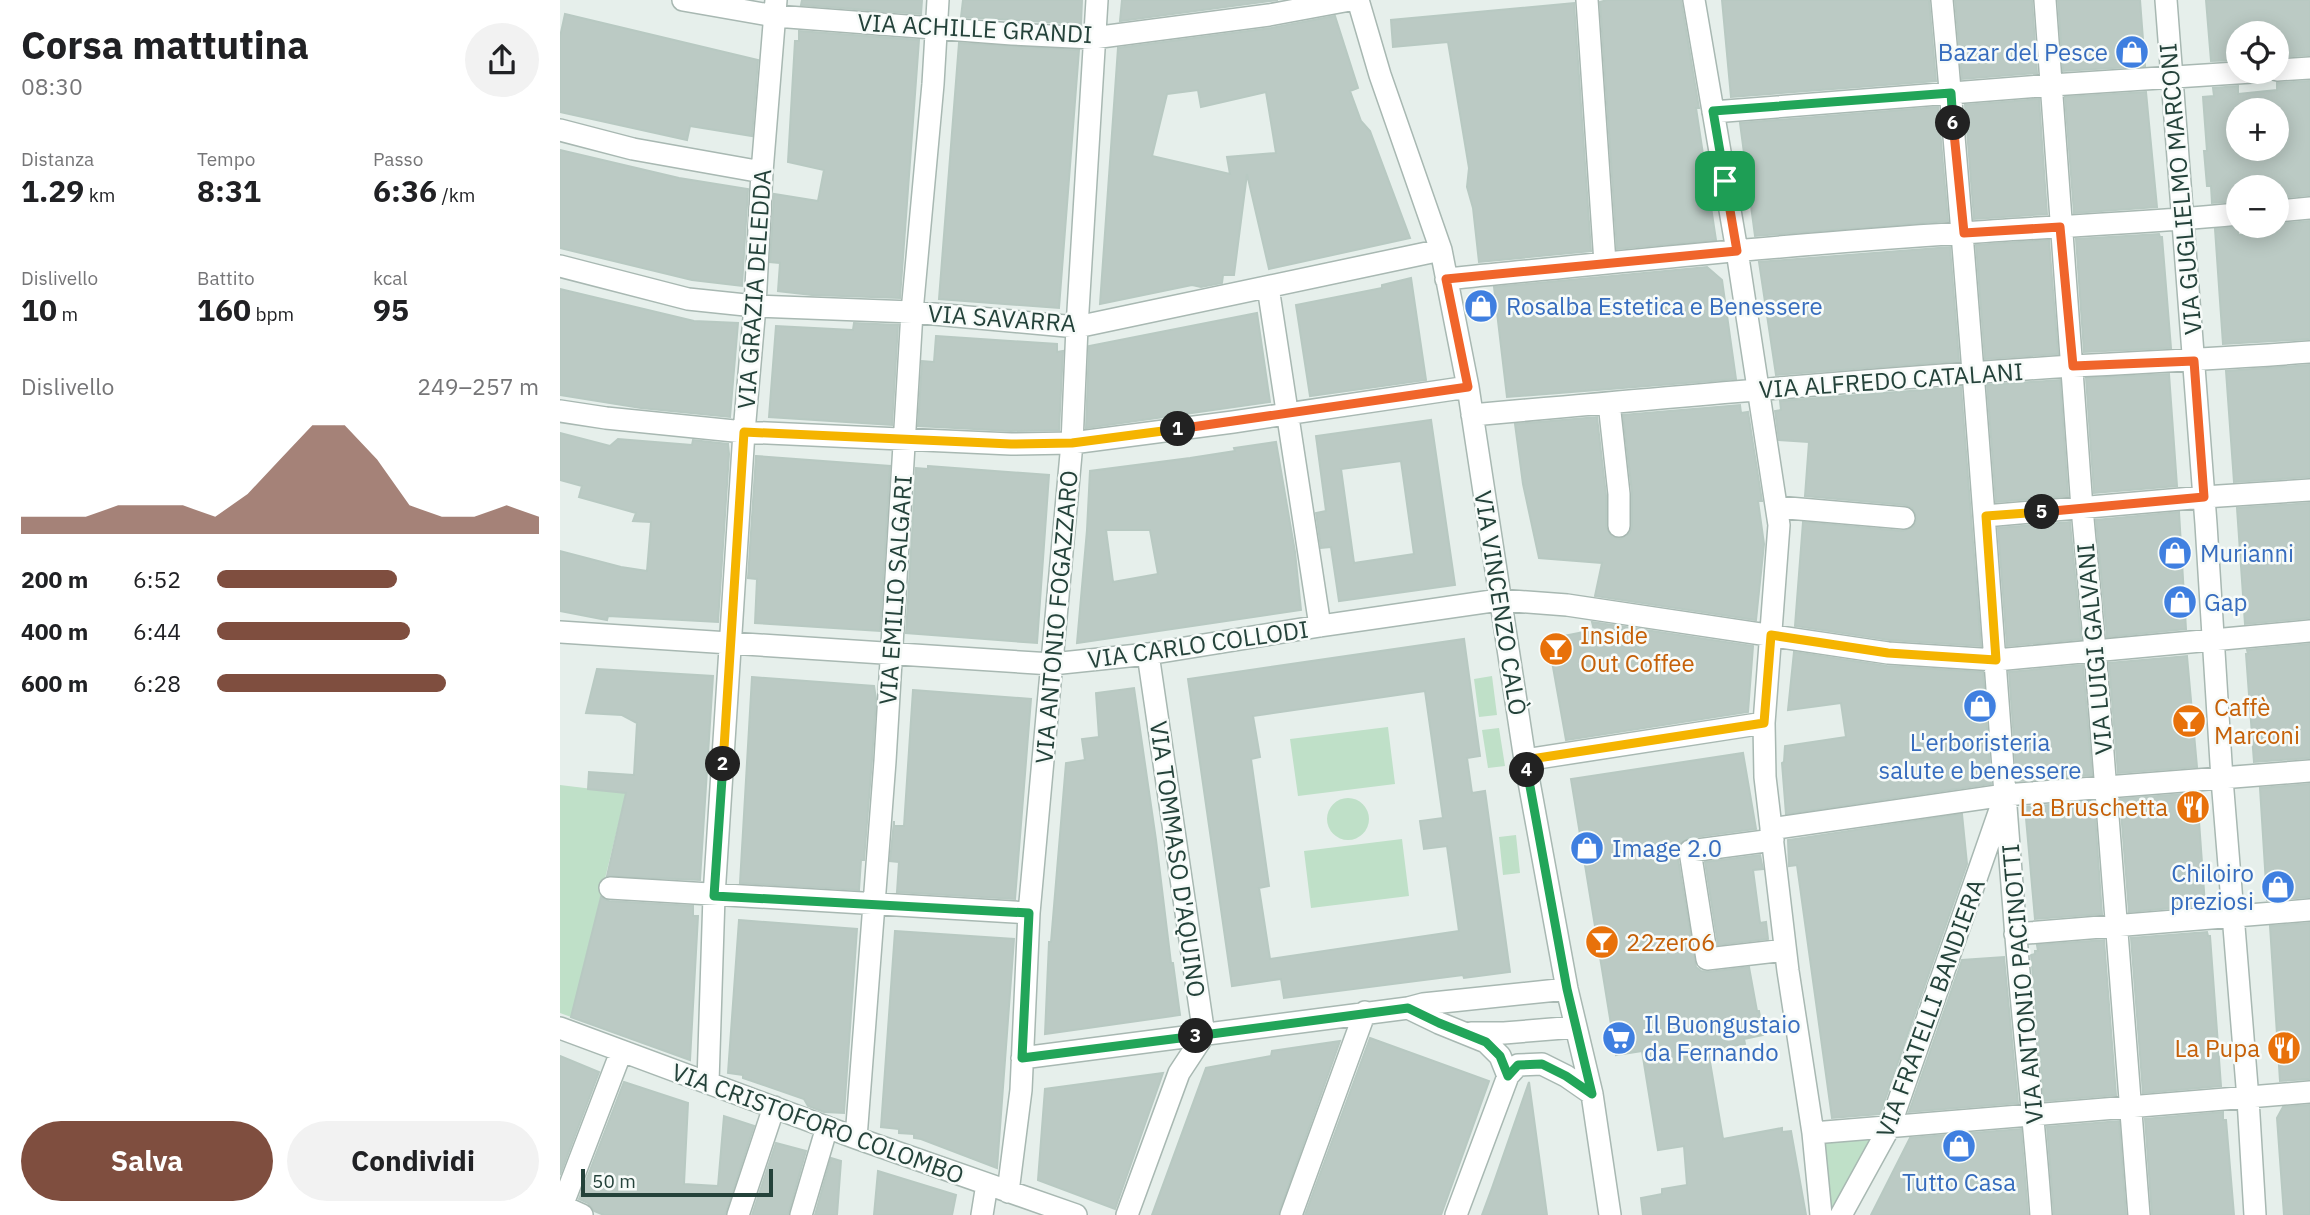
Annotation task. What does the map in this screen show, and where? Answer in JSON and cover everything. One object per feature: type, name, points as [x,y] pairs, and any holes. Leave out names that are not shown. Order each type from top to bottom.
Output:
[{"type":"street","name":"VIA ACHILLE GRANDI","points":[[683,0],[936,27],[1093,38],[1269,15],[1350,0]]},
{"type":"street","name":"VIA EMILIO SALGARI","points":[[856,1138],[874,905],[912,312],[938,0]]},
{"type":"street","name":"VIA ANTONIO FOGAZZARO","points":[[1008,1192],[1021,1090],[1029,913],[1072,443],[1097,0]]},
{"type":"street","name":"VIA VINCENZO CALÒ","points":[[1358,0],[1380,75],[1441,250],[1468,387],[1525,760],[1567,989],[1592,1094],[1610,1215]]},
{"type":"street","points":[[1587,0],[1605,263]]},
{"type":"street","points":[[1694,0],[1737,251],[1779,526],[1764,723],[1765,777],[1785,950],[1813,1133],[1821,1215]]},
{"type":"street","name":"VIA ANTONIO PACINOTTI","points":[[1942,0],[1964,233],[2015,934],[2035,1116],[2042,1215]]},
{"type":"street","name":"VIA LUIGI GALVANI","points":[[2045,0],[2060,227],[2140,1215]]},
{"type":"street","name":"VIA GUGLIELMO MARCONI","points":[[2166,0],[2255,1215]]},
{"type":"street","name":"VIA GRAZIA DELEDDA","points":[[708,1082],[714,896],[762,172],[776,8]]},
{"type":"street","points":[[2289,69],[2310,68]]},
{"type":"street","points":[[1713,111],[2226,74]]},
{"type":"street","points":[[560,130],[633,149],[762,172]]},
{"type":"street","points":[[2289,210],[2310,208]]},
{"type":"street","points":[[1446,279],[1737,251],[2226,215]]},
{"type":"street","name":"VIA SAVARRA","points":[[560,266],[688,299],[755,306],[912,312],[1077,327],[1441,250]]},
{"type":"street","points":[[1268,287],[1320,626]]},
{"type":"street","name":"VIA ALFREDO CATALANI","points":[[1472,415],[2073,366],[2194,361],[2310,352]]},
{"type":"street","points":[[560,411],[744,432],[1011,444],[1072,443],[1468,387]]},
{"type":"street","points":[[1609,403],[1619,494],[1619,526]]},
{"type":"street","points":[[1986,516],[2310,490]]},
{"type":"street","points":[[1777,507],[1904,518]]},
{"type":"street","name":"VIA CARLO COLLODI","points":[[560,632],[1052,664],[1148,654],[1499,600],[1567,605],[1888,653],[1996,660],[2310,631]]},
{"type":"street","name":"VIA TOMMASO D'AQUINO","points":[[1148,654],[1204,1035]]},
{"type":"street","points":[[1525,760],[1764,723]]},
{"type":"street","points":[[1785,950],[1707,958],[1690,851],[2005,795],[2310,771]]},
{"type":"street","name":"VIA FRATELLI BANDIERA","points":[[1841,1215],[1890,1126],[2005,795]]},
{"type":"street","points":[[610,888],[1029,913]]},
{"type":"street","points":[[2015,934],[2310,910]]},
{"type":"street","points":[[1022,1058],[1423,1004],[1567,989]]},
{"type":"street","points":[[1408,1008],[1486,1042],[1500,1056],[1508,1076]]},
{"type":"street","points":[[1291,1215],[1365,1012]]},
{"type":"street","points":[[1469,1033],[1504,1034],[1576,1027]]},
{"type":"street","name":"VIA CRISTOFORO COLOMBO","points":[[560,1028],[856,1138],[1076,1215]]},
{"type":"street","points":[[1126,1215],[1179,1073],[1204,1035]]},
{"type":"street","points":[[582,1215],[561,1209],[621,1052]]},
{"type":"street","points":[[1456,1215],[1508,1076],[1518,1065],[1542,1064],[1592,1094]]},
{"type":"street","points":[[1813,1133],[2310,1092]]},
{"type":"street","points":[[738,1215],[774,1107]]},
{"type":"street","points":[[802,1215],[827,1127]]},
{"type":"street","points":[[982,1215],[987,1184]]},
{"type":"green space","points":[[1492,676],[1497,715],[1479,717],[1474,679]]},
{"type":"green space","points":[[1388,727],[1395,784],[1298,796],[1290,739]]},
{"type":"green space","points":[[1499,728],[1505,766],[1488,768],[1482,730]]},
{"type":"green space","points":[[560,785],[626,793],[571,1017],[560,1013]]},
{"type":"green space","points":[[1348,798],[1363,804],[1369,819],[1363,834],[1348,840],[1333,834],[1327,819],[1333,804]]},
{"type":"green space","points":[[1516,835],[1520,873],[1503,875],[1499,837]]},
{"type":"green space","points":[[1402,839],[1409,896],[1311,908],[1304,851]]},
{"type":"green space","points":[[1873,1140],[1829,1212],[1821,1141]]},
{"type":"building","points":[[802,0],[922,0],[921,14],[801,5]]},
{"type":"building","points":[[963,0],[1082,0],[1081,24],[961,17]]},
{"type":"building","points":[[1122,0],[1278,0],[1120,21]]},
{"type":"building","points":[[1681,0],[1699,108],[1696,108],[1716,240],[1617,249],[1600,2]]},
{"type":"building","points":[[1722,0],[1929,0],[1936,81],[1731,97]]},
{"type":"building","points":[[1955,0],[2032,0],[2037,73],[1962,79]]},
{"type":"building","points":[[2058,0],[2140,0],[2145,66],[2063,71]]},
{"type":"building","points":[[2206,0],[2310,0],[2310,55],[2289,56],[2289,21],[2226,21],[2226,60],[2211,61]]},
{"type":"building","points":[[1574,3],[1591,251],[1479,262],[1473,208],[1467,187],[1469,168],[1448,42],[1393,47],[1391,20]]},
{"type":"building","points":[[565,14],[758,60],[752,136],[690,126],[687,140],[560,112],[560,37]]},
{"type":"building","points":[[1335,16],[1358,88],[1350,91],[1361,121],[1370,131],[1410,238],[1269,269],[1247,174],[1234,275],[1223,275],[1222,283],[1201,287],[1192,285],[1100,304],[1118,48],[1271,28]],"holes":[[[1198,90],[1201,107],[1266,92],[1276,153],[1227,157],[1230,174],[1152,156],[1167,94]]]},
{"type":"building","points":[[799,31],[919,40],[900,298],[778,291],[780,263],[770,262],[774,194],[818,201],[824,170],[788,162],[795,41],[799,41]]},
{"type":"building","points":[[959,43],[1079,50],[1059,308],[939,299]]},
{"type":"building","points":[[2310,81],[2310,195],[2289,197],[2289,175],[2226,175],[2226,202],[2212,203],[2211,186],[2207,186],[2204,151],[2207,151],[2203,97],[2214,96],[2213,88],[2238,86],[2238,94],[2277,90],[2277,84]]},
{"type":"building","points":[[2146,92],[2157,207],[2074,213],[2065,97]]},
{"type":"building","points":[[2039,99],[2047,214],[1974,219],[1965,105]]},
{"type":"building","points":[[1938,107],[1948,221],[1755,236],[1740,123]]},
{"type":"building","points":[[560,150],[679,178],[748,189],[742,286],[692,280],[560,248]]},
{"type":"building","points":[[2310,221],[2310,339],[2223,344],[2215,229],[2226,228],[2226,238],[2289,238],[2289,223]]},
{"type":"building","points":[[2159,234],[2162,237],[2171,348],[2084,352],[2076,239]]},
{"type":"building","points":[[2049,240],[2058,354],[1985,359],[1976,245]]},
{"type":"building","points":[[1950,247],[1959,361],[1776,375],[1759,262]]},
{"type":"building","points":[[1707,267],[1722,280],[1736,379],[1507,397],[1494,287]]},
{"type":"building","points":[[1411,278],[1426,380],[1310,396],[1296,305],[1382,288],[1382,285]]},
{"type":"building","points":[[560,289],[694,321],[738,323],[730,417],[641,408],[560,395]]},
{"type":"building","points":[[1257,313],[1270,402],[1086,428],[1089,346]]},
{"type":"building","points":[[854,323],[898,325],[892,425],[769,417],[776,326],[853,330]]},
{"type":"building","points":[[936,336],[1057,344],[1057,352],[1063,351],[1059,430],[1011,431],[918,426],[922,361],[934,362]]},
{"type":"building","points":[[2310,365],[2310,477],[2234,482],[2226,371]]},
{"type":"building","points":[[2169,374],[2177,486],[2094,493],[2086,378]]},
{"type":"building","points":[[2060,380],[2068,496],[1996,502],[1987,385]]},
{"type":"building","points":[[1961,387],[1981,646],[1889,640],[1795,626],[1803,522],[1903,531],[1914,526],[1917,518],[1912,508],[1905,505],[1805,496],[1809,442],[1779,440],[1775,411],[1781,410],[1780,401]]},
{"type":"building","points":[[1740,405],[1741,413],[1748,412],[1762,501],[1758,501],[1764,544],[1756,620],[1595,596],[1602,563],[1539,558],[1523,484],[1515,424],[1597,417],[1606,495],[1606,527],[1612,537],[1620,539],[1630,533],[1632,526],[1632,493],[1623,415]]},
{"type":"building","points":[[1431,420],[1455,585],[1339,601],[1331,547],[1321,548],[1316,513],[1326,511],[1316,436]],"holes":[[[1401,461],[1414,554],[1354,563],[1341,469]]]},
{"type":"building","points":[[560,433],[610,446],[618,439],[692,445],[693,440],[728,444],[718,622],[608,616],[607,620],[560,611],[560,551],[647,571],[651,522],[633,521],[636,513],[579,497],[582,486],[560,480]]},
{"type":"building","points":[[1276,442],[1295,552],[1301,610],[1077,643],[1090,471],[1235,451],[1234,448]],"holes":[[[1106,530],[1150,530],[1158,574],[1113,582]]]},
{"type":"building","points":[[756,456],[890,466],[880,631],[755,623],[757,579],[748,578]]},
{"type":"building","points":[[928,466],[1049,475],[1037,643],[906,633],[916,468],[928,469]]},
{"type":"building","points":[[2310,503],[2310,618],[2245,624],[2237,508]]},
{"type":"building","points":[[2179,512],[2186,629],[2107,637],[2096,520]]},
{"type":"building","points":[[2070,522],[2081,639],[2007,646],[1998,528]]},
{"type":"building","points":[[1592,622],[1753,646],[1748,712],[1566,740],[1548,639],[1594,630]]},
{"type":"building","points":[[1464,639],[1480,756],[1467,758],[1472,793],[1485,791],[1510,972],[1464,978],[1463,975],[1284,998],[1281,979],[1232,986],[1188,679]],"holes":[[[1425,691],[1443,818],[1420,821],[1424,849],[1447,846],[1459,931],[1270,959],[1259,888],[1269,886],[1251,759],[1260,757],[1253,716]]]},
{"type":"building","points":[[2310,644],[2310,758],[2254,762],[2247,650]]},
{"type":"building","points":[[1794,652],[1887,666],[1983,672],[1991,784],[1786,814],[1782,763],[1785,746],[1846,737],[1841,703],[1788,710]]},
{"type":"building","points":[[2187,656],[2197,767],[2118,773],[2109,663]]},
{"type":"building","points":[[2083,665],[2092,775],[2017,781],[2009,672]]},
{"type":"building","points":[[597,669],[713,676],[700,880],[607,876],[626,793],[588,789],[589,772],[634,775],[637,723],[622,715],[586,713]]},
{"type":"building","points":[[752,677],[874,686],[876,699],[872,760],[859,890],[740,883]]},
{"type":"building","points":[[1134,688],[1180,1015],[1045,1034],[1049,942],[1066,763],[1085,760],[1082,739],[1099,737],[1096,693]]},
{"type":"building","points":[[913,690],[1031,699],[1015,899],[897,892],[899,862],[890,861],[894,821],[894,826],[904,826]]},
{"type":"building","points":[[1743,753],[1756,829],[1688,838],[1678,846],[1677,853],[1696,967],[1708,972],[1749,967],[1763,1035],[1744,1039],[1745,1044],[1708,1050],[1723,1139],[1782,1128],[1782,1132],[1791,1131],[1806,1215],[1643,1215],[1641,1198],[1662,1194],[1662,1189],[1687,1185],[1684,1146],[1658,1150],[1642,1051],[1616,1055],[1571,779]]},
{"type":"building","points":[[2310,784],[2310,897],[2267,900],[2260,788]]},
{"type":"building","points":[[2197,793],[2205,905],[2129,912],[2120,799]]},
{"type":"building","points":[[2094,801],[2102,914],[2035,919],[2025,807]]},
{"type":"building","points":[[1962,814],[1967,864],[1880,1114],[1832,1118],[1797,865],[1789,866],[1788,840]]},
{"type":"building","points":[[1760,855],[1763,869],[1753,870],[1760,923],[1766,922],[1768,939],[1718,945],[1705,862]]},
{"type":"building","points":[[601,897],[609,901],[693,906],[693,916],[698,916],[690,1060],[571,1017]]},
{"type":"building","points":[[739,920],[857,929],[844,1113],[824,1112],[808,1106],[804,1099],[743,1078],[743,1075],[728,1073]]},
{"type":"building","points":[[2310,923],[2310,1079],[2280,1081],[2270,926]]},
{"type":"building","points":[[895,931],[1014,939],[997,1168],[914,1138],[914,1134],[899,1133],[899,1129],[881,1127]]},
{"type":"building","points":[[2207,932],[2210,936],[2221,1086],[2143,1093],[2131,938]]},
{"type":"building","points":[[2104,940],[2116,1095],[2044,1101],[2031,955],[2038,951],[2037,945]]},
{"type":"building","points":[[2004,957],[2018,1103],[1909,1112],[1962,960]]},
{"type":"building","points":[[1370,1038],[1489,1081],[1441,1215],[1305,1215]]},
{"type":"building","points":[[1340,1041],[1278,1215],[1152,1215],[1206,1068],[1271,1056],[1272,1051]]},
{"type":"building","points":[[560,1056],[599,1072],[560,1175]]},
{"type":"building","points":[[1163,1073],[1115,1209],[1038,1180],[1045,1089]]},
{"type":"building","points":[[624,1082],[688,1103],[684,1184],[718,1186],[724,1116],[754,1126],[725,1215],[604,1215],[579,1199]]},
{"type":"building","points":[[1529,1082],[1547,1215],[1482,1215],[1492,1188]]},
{"type":"building","points":[[2310,1105],[2310,1215],[2284,1215],[2277,1118],[2283,1107]]},
{"type":"building","points":[[2223,1112],[2223,1120],[2226,1120],[2234,1215],[2152,1215],[2145,1119]]},
{"type":"building","points":[[2119,1121],[2126,1215],[2054,1215],[2047,1127]]},
{"type":"building","points":[[2021,1129],[2028,1215],[1871,1215],[1910,1138]]},
{"type":"building","points":[[776,1143],[806,1151],[788,1215],[752,1215]]},
{"type":"building","points":[[831,1158],[841,1161],[837,1215],[815,1215]]},
{"type":"building","points":[[878,1171],[956,1195],[952,1215],[874,1215]]},
{"type":"place","name":"Bazar del Pesce","points":[[2132,52]]},
{"type":"place","name":"Rosalba Estetica e Benessere","points":[[1481,306]]},
{"type":"place","name":"Murianni","points":[[2175,553]]},
{"type":"place","name":"Gap","points":[[2180,602]]},
{"type":"place","name":"Inside Out Coffee","points":[[1556,649]]},
{"type":"place","name":"L'erboristeria salute e benessere","points":[[1980,706]]},
{"type":"place","name":"Caffè Marconi","points":[[2189,721]]},
{"type":"place","name":"La Bruschetta","points":[[2193,807]]},
{"type":"place","name":"Image 2.0","points":[[1587,848]]},
{"type":"place","name":"Chiloiro preziosi","points":[[2278,887]]},
{"type":"place","name":"22zero6","points":[[1602,942]]},
{"type":"place","name":"Il Buongustaio da Fernando","points":[[1619,1038]]},
{"type":"place","name":"La Pupa","points":[[2284,1048]]},
{"type":"place","name":"Tutto Casa","points":[[1959,1146]]},
{"type":"route","points":[[1951,93],[1964,233],[2060,227],[2073,366],[2194,361],[2204,497],[1986,516],[1996,660],[1888,653],[1771,635],[1764,723],[1525,760],[1567,989],[1592,1094],[1542,1064],[1518,1065],[1508,1076],[1500,1056],[1486,1042],[1408,1008],[1022,1058],[1029,913],[714,896],[744,432],[1011,444],[1072,443],[1468,387],[1446,279],[1737,251],[1725,181],[1713,111],[1951,93]]}]
